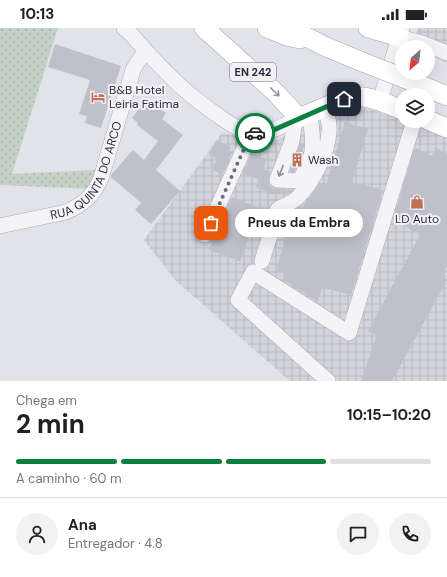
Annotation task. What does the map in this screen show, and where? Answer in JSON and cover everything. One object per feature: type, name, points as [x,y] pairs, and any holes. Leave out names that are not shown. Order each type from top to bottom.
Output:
[{"type":"main road","name":"EN 242","points":[[204,28],[276,93],[307,115]]},
{"type":"main road","points":[[267,28],[286,36],[324,46]]},
{"type":"main road","points":[[289,28],[324,46],[447,96]]},
{"type":"main road","points":[[368,28],[400,32]]},
{"type":"main road","points":[[307,115],[344,99],[356,97],[380,101],[395,107]]},
{"type":"main road","points":[[435,123],[447,128]]},
{"type":"street","points":[[124,28],[180,87],[230,124],[251,133],[262,134],[307,115],[329,132],[327,144],[316,174],[298,197],[278,210],[262,261]]},
{"type":"street","points":[[380,101],[400,32],[447,53]]},
{"type":"street","name":"RUA QUINTA DO ARCO","points":[[0,226],[66,212],[76,207],[91,195],[101,178],[133,70],[137,62],[146,52]]},
{"type":"street","points":[[328,381],[238,300],[252,272],[349,333],[412,128]]},
{"type":"street","points":[[205,235],[251,133]]},
{"type":"shaded area","points":[[0,28],[58,28],[12,174],[96,170],[89,189],[0,185]]},
{"type":"shaded area","points":[[418,28],[447,28],[447,63],[435,57],[435,40],[414,40]]},
{"type":"shaded area","points":[[351,108],[366,108],[395,118],[395,128],[422,128],[447,138],[447,381],[290,381],[175,280],[144,240],[222,133],[263,141],[276,140]]},
{"type":"building","name":"B&B Hotel Leiria Fatima","points":[[55,44],[121,66],[101,128],[85,123],[87,116],[79,114],[90,80],[48,67]]},
{"type":"building","points":[[145,101],[166,113],[162,119],[183,135],[156,170],[180,191],[151,224],[135,210],[141,203],[111,177],[111,175],[133,150],[144,160],[158,141],[137,125],[138,123],[132,118]]},
{"type":"building","points":[[345,122],[368,129],[352,182],[383,190],[351,295],[322,287],[318,302],[283,280],[284,274],[276,271],[293,212],[301,215],[304,204],[320,183],[326,185]]},
{"type":"building","points":[[216,140],[231,147],[229,151],[232,152],[222,175],[212,169],[217,159],[209,155]]},
{"type":"building","points":[[300,144],[304,145],[301,156],[294,172],[290,172]]},
{"type":"building","points":[[415,148],[432,156],[436,148],[447,154],[447,266],[442,276],[447,280],[392,381],[361,381],[377,335],[368,331],[420,235],[393,219]]},
{"type":"building","points":[[252,153],[267,159],[263,169],[270,172],[268,181],[272,188],[292,190],[287,194],[268,194],[269,192],[256,187],[259,179],[243,174]]},
{"type":"building","points":[[232,197],[260,208],[240,261],[209,250]]},
{"type":"way so far","points":[[211,223],[251,133],[255,133]]},
{"type":"place","name":"B&B Hotel Leiria Fatima","points":[[98,97]]},
{"type":"place","name":"Wash","points":[[297,160]]},
{"type":"place","name":"LD Auto","points":[[417,202]]},
{"type":"place","name":"Pneus da Embra","points":[[211,223]]},
{"type":"route","points":[[255,133],[262,134],[269,132],[344,99]]}]
